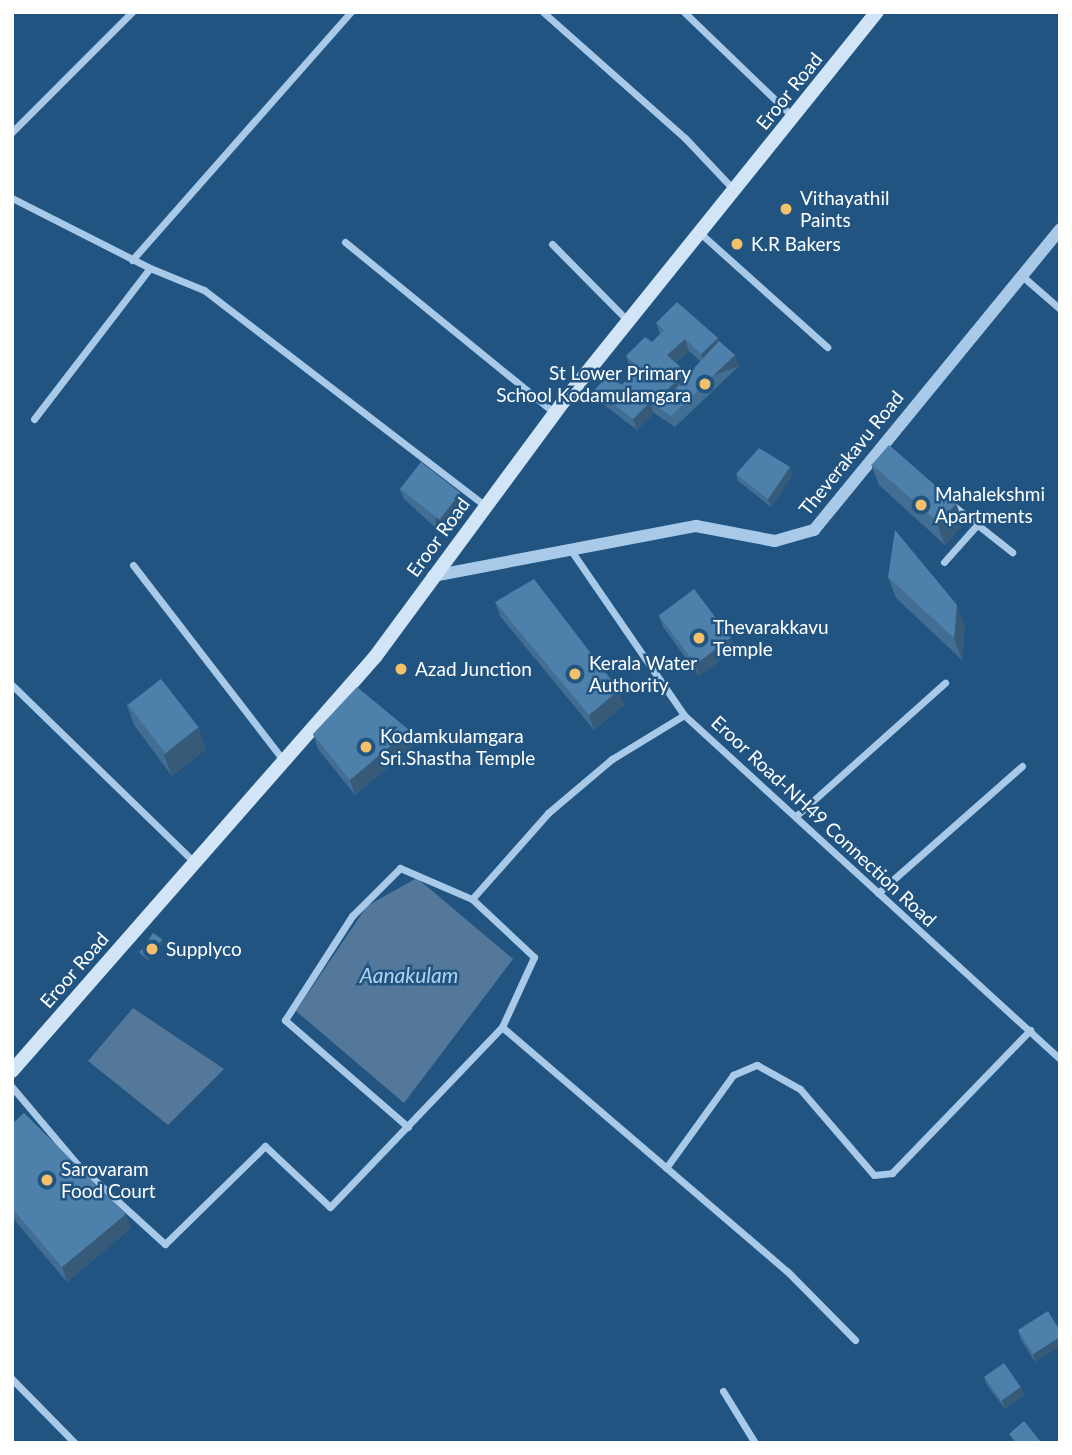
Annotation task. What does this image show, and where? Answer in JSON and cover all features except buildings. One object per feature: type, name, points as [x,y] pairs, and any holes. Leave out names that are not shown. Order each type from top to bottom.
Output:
[{"type":"main road","name":"Eroor Road","points":[[12,1070],[375,657],[555,413],[877,12]]},
{"type":"street","points":[[12,132],[132,12]]},
{"type":"street","points":[[132,260],[351,12]]},
{"type":"street","points":[[542,12],[685,138],[734,190]]},
{"type":"street","points":[[684,12],[793,117]]},
{"type":"street","points":[[12,198],[132,260],[204,290],[485,506]]},
{"type":"street","name":"Theverakavu Road","points":[[433,576],[696,526],[792,541],[827,518],[1060,229]]},
{"type":"street","points":[[700,233],[827,347]]},
{"type":"street","points":[[345,242],[555,413]]},
{"type":"street","points":[[552,244],[629,321]]},
{"type":"street","points":[[34,419],[150,268]]},
{"type":"street","points":[[1021,275],[1060,309]]},
{"type":"street","points":[[880,449],[891,457]]},
{"type":"street","points":[[945,500],[1012,552]]},
{"type":"street","points":[[944,562],[977,525]]},
{"type":"street","name":"Eroor Road-NH49 Connection Road","points":[[569,549],[684,715],[1060,1059]]},
{"type":"street","points":[[133,565],[283,760]]},
{"type":"street","points":[[796,816],[945,683]]},
{"type":"street","points":[[12,685],[194,862]]},
{"type":"street","points":[[472,899],[548,813],[612,759],[684,715]]},
{"type":"street","points":[[878,893],[1022,766]]},
{"type":"street","points":[[12,1087],[77,1164],[164,1244],[265,1146],[330,1208],[408,1126],[502,1027],[534,957],[472,899],[400,868],[352,916],[285,1020],[408,1126]]},
{"type":"street","points":[[502,1027],[787,1271],[855,1340]]},
{"type":"street","points":[[666,1168],[733,1075],[757,1065],[800,1089],[874,1175],[892,1173],[1030,1031]]},
{"type":"street","points":[[12,1379],[75,1443]]},
{"type":"street","points":[[723,1391],[755,1443]]},
{"type":"water","name":"Aanakulam","points":[[417,878],[513,959],[404,1103],[296,1011],[367,906]]},
{"type":"water","points":[[133,1008],[224,1069],[168,1125],[88,1061]]},
{"type":"place","name":"Vithayathil Paints","points":[[786,209]]},
{"type":"place","name":"K.R Bakers","points":[[737,244]]},
{"type":"place","name":"St Lower Primary School Kodamulamgara","points":[[705,384]]},
{"type":"place","name":"Mahalekshmi Apartments","points":[[921,505]]},
{"type":"place","name":"Thevarakkavu Temple","points":[[699,638]]},
{"type":"place","name":"Azad Junction","points":[[401,669]]},
{"type":"place","name":"Kerala Water Authority","points":[[575,674]]},
{"type":"place","name":"Kodamkulamgara Sri.Shastha Temple","points":[[366,747]]},
{"type":"place","name":"Supplyco","points":[[152,949]]},
{"type":"place","name":"Sarovaram Food Court","points":[[47,1180]]}]
